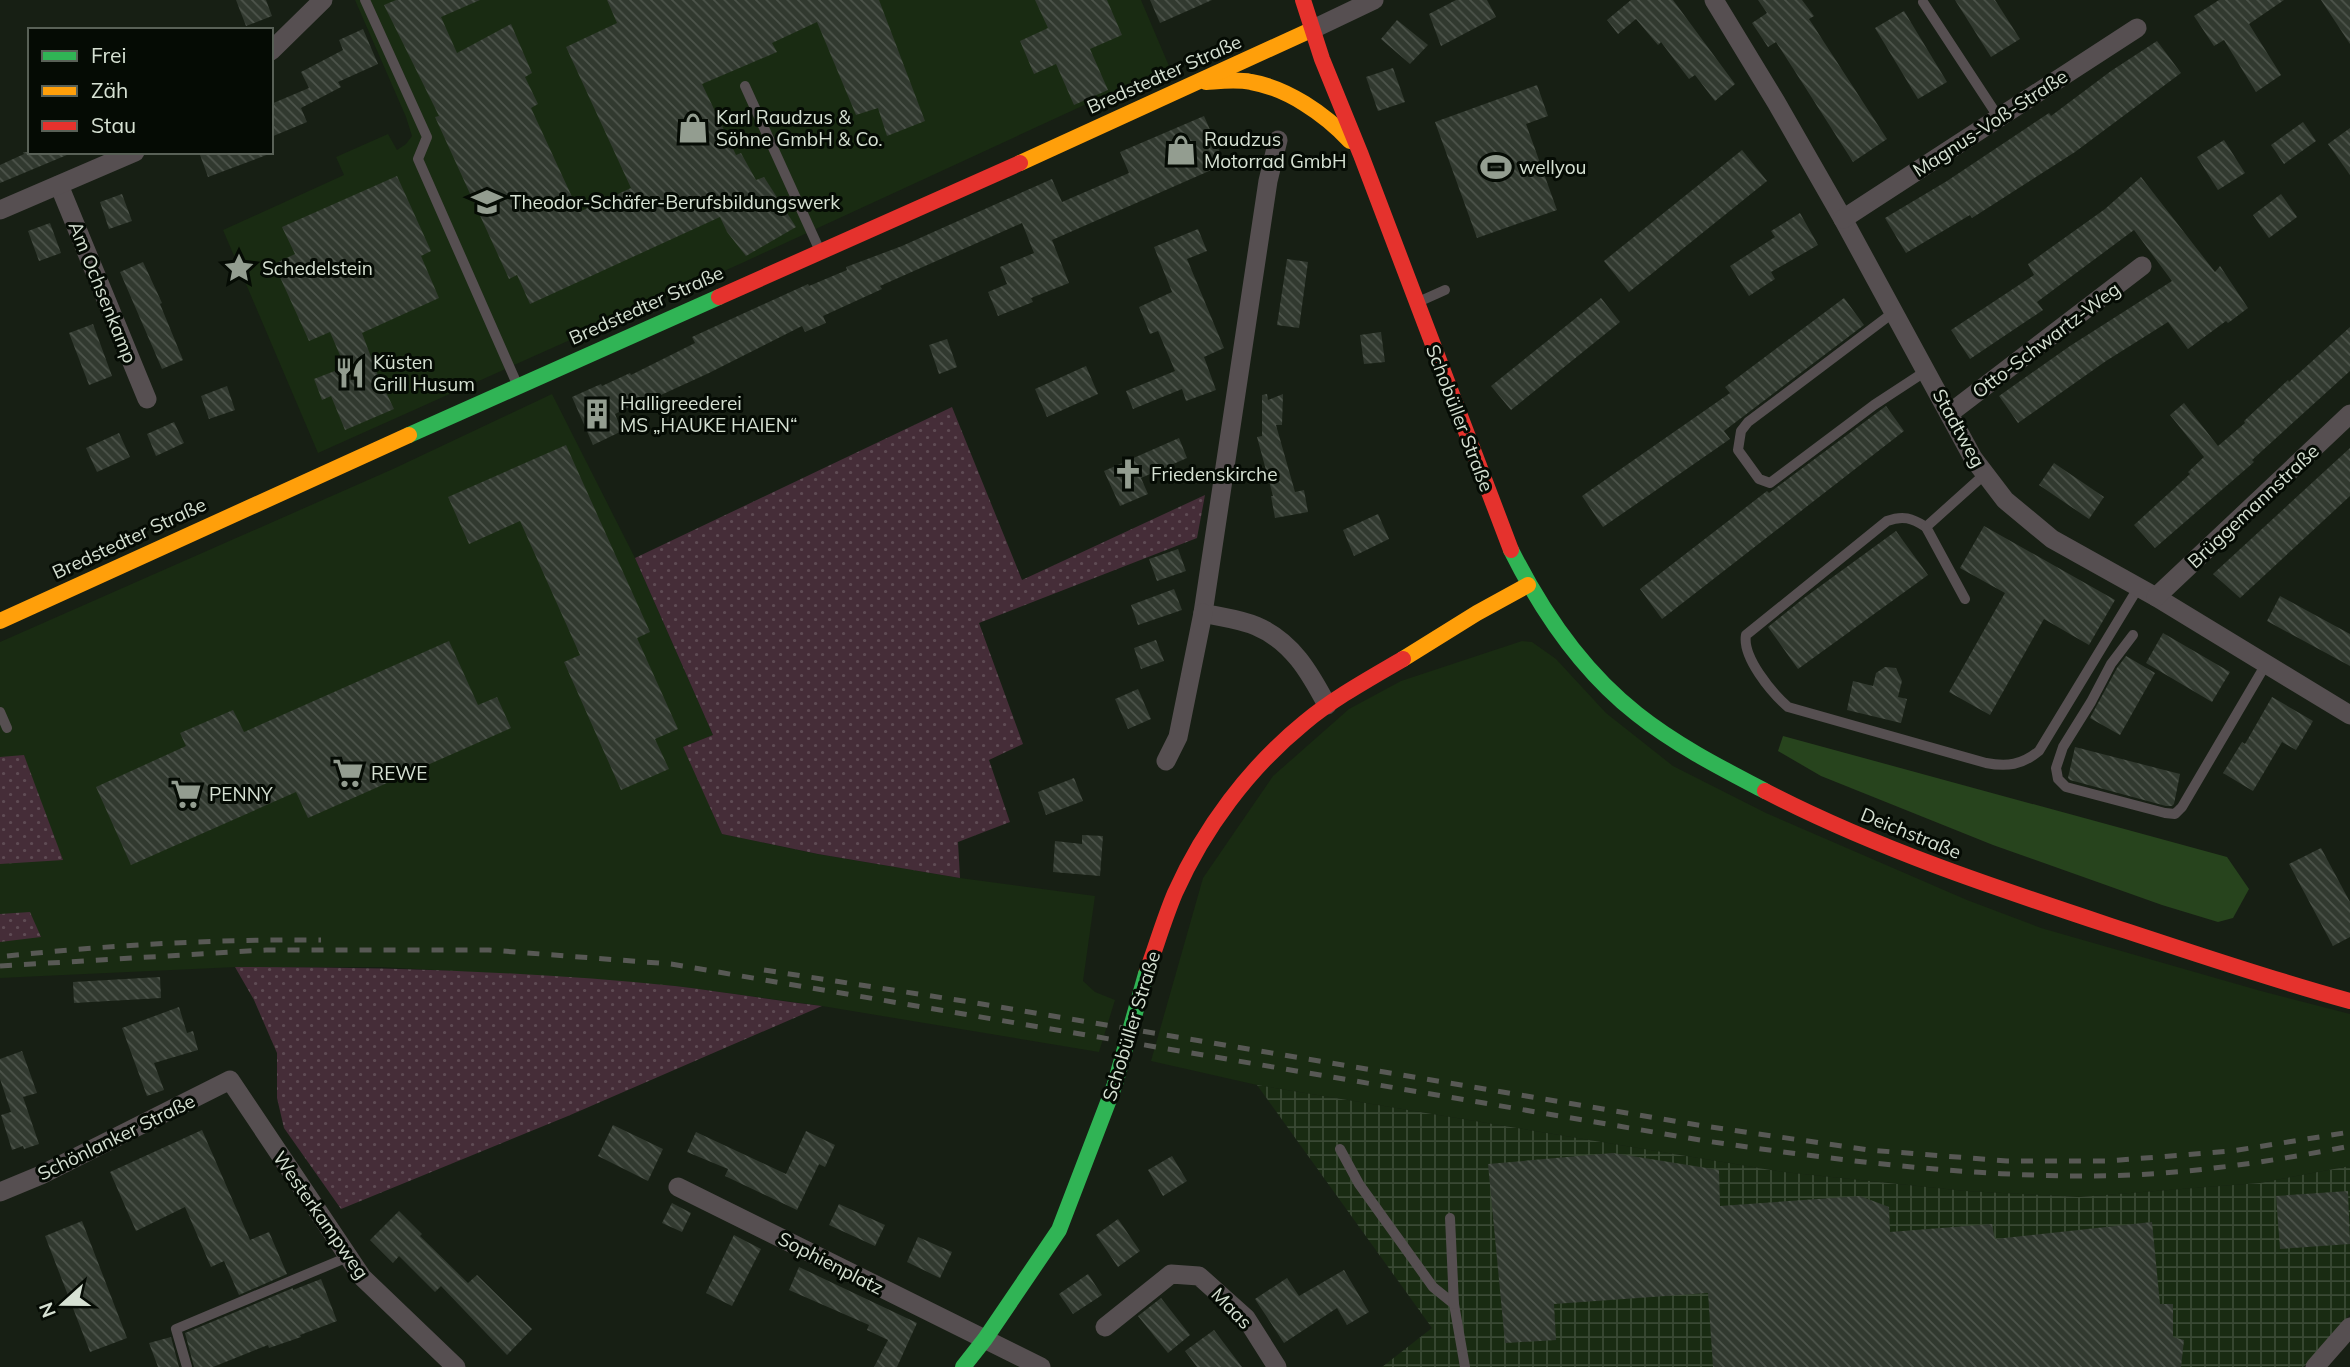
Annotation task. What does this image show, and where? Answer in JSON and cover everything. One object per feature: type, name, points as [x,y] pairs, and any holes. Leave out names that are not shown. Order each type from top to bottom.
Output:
[{"type":"main road","name":"Schobüller Straße","points":[[963,1367],[1059,1230],[1115,1084],[1146,974],[1176,892],[1209,830],[1268,757],[1307,719],[1477,613],[1528,585],[1511,549],[1311,30],[1303,0]]},
{"type":"main road","name":"Bredstedter Straße","points":[[0,621],[518,385],[1311,30]]},
{"type":"main road","points":[[1194,83],[1239,81],[1268,88],[1327,118],[1346,135],[1360,154]]},
{"type":"main road","name":"Deichstraße","points":[[1528,585],[1574,649],[1616,697],[1675,741],[1803,811],[1953,873],[2350,1001]]},
{"type":"street","points":[[273,49],[323,0]]},
{"type":"street","points":[[1311,30],[1374,0]]},
{"type":"street","name":"Stadtweg","points":[[1714,0],[1843,219],[1973,458],[2005,500],[2052,540],[2156,597],[2350,715]]},
{"type":"street","name":"Magnus-Voß-Straße","points":[[1843,219],[2137,28]]},
{"type":"street","points":[[1166,761],[1178,737],[1203,613],[1268,181],[1278,140]]},
{"type":"street","points":[[0,210],[130,154]]},
{"type":"street","name":"Am Ochsenkamp","points":[[59,185],[147,399]]},
{"type":"street","name":"Otto-Schwartz-Weg","points":[[1950,413],[2142,267]]},
{"type":"street","name":"Brüggemannstraße","points":[[2156,597],[2350,414]]},
{"type":"street","points":[[1203,613],[1256,626],[1282,640],[1307,668],[1327,705]]},
{"type":"street","name":"Schönlanker Straße","points":[[0,1192],[41,1175],[230,1080]]},
{"type":"street","name":"Westerkampweg","points":[[230,1080],[362,1277],[456,1367]]},
{"type":"street","name":"Sophienplatz","points":[[678,1187],[985,1339]]},
{"type":"street","name":"Maas","points":[[1105,1327],[1171,1274],[1199,1276],[1246,1318],[1277,1367]]},
{"type":"street","points":[[2315,1367],[2350,1327]]},
{"type":"street","points":[[985,1339],[1041,1367]]},
{"type":"lane","points":[[365,0],[427,137],[418,159],[518,385]]},
{"type":"lane","points":[[1923,2],[1998,118]]},
{"type":"lane","points":[[745,86],[820,251]]},
{"type":"lane","points":[[1416,303],[1445,290]]},
{"type":"lane","points":[[1895,312],[1748,422],[1741,431],[1738,450],[1759,479],[1770,483],[1874,405],[1927,370]]},
{"type":"lane","points":[[1926,527],[1985,474]]},
{"type":"lane","points":[[1965,599],[1926,527],[1907,517],[1898,517],[1887,521],[1765,618],[1746,635],[1745,643],[1750,658],[1779,699],[1788,707],[1986,763],[2015,765],[2039,751],[2138,587]]},
{"type":"lane","points":[[2133,635],[2111,664],[2063,747],[2056,768],[2058,779],[2066,787],[2165,813],[2175,814],[2182,807],[2266,664]]},
{"type":"lane","points":[[0,712],[7,728]]},
{"type":"lane","points":[[1340,1149],[1359,1184],[1433,1287],[1454,1304]]},
{"type":"lane","points":[[1450,1218],[1454,1304],[1465,1367]]},
{"type":"lane","points":[[187,1367],[176,1329],[348,1257]]},
{"type":"shaded area","points":[[355,0],[1141,0],[1169,66],[742,263],[318,453],[223,230],[344,175],[336,157],[388,134],[397,150],[412,136]]},
{"type":"shaded area","points":[[552,394],[635,558],[713,735],[684,747],[722,834],[817,854],[960,878],[1095,896],[1083,981],[1095,992],[1115,1000],[1099,1052],[822,1006],[675,986],[525,975],[380,967],[236,967],[0,978],[0,642],[393,469]]},
{"type":"shaded area","points":[[952,407],[1022,580],[1205,495],[1197,538],[979,623],[1023,744],[989,760],[1010,822],[958,842],[960,878],[818,854],[722,834],[683,747],[713,735],[635,558]]},
{"type":"shaded area","points":[[1522,641],[1532,642],[1556,659],[1606,713],[1673,766],[1766,813],[1967,900],[2041,928],[2350,1014],[2350,1166],[2260,1183],[2079,1197],[1965,1191],[1783,1172],[1257,1085],[1151,1061],[1203,878],[1273,776],[1349,709],[1401,681]]},
{"type":"shaded area","points":[[1783,736],[2227,857],[2249,889],[2233,918],[2218,922],[2162,905],[1993,845],[1821,776],[1778,751]]},
{"type":"shaded area","points":[[24,755],[63,860],[0,864],[0,757]]},
{"type":"shaded area","points":[[30,912],[41,937],[0,942],[0,914]]},
{"type":"shaded area","points":[[235,967],[510,973],[675,986],[822,1006],[568,1116],[341,1209],[284,1128],[277,1098],[277,1053],[254,1000]]},
{"type":"shaded area","points":[[1257,1085],[1783,1172],[1965,1191],[2079,1197],[2260,1183],[2350,1166],[2350,1314],[2322,1351],[2303,1367],[1382,1367],[1432,1328]]},
{"type":"building","points":[[236,0],[266,0],[272,16],[246,26]]},
{"type":"building","points":[[396,0],[480,0],[441,17],[457,53],[511,24],[532,73],[525,77],[538,104],[531,108],[579,212],[631,188],[566,47],[617,23],[607,0],[879,0],[925,121],[887,136],[878,108],[856,115],[817,22],[772,43],[777,52],[702,84],[736,155],[741,153],[756,180],[764,177],[796,227],[746,256],[727,232],[720,217],[530,304],[517,275],[509,279],[435,117],[439,116],[384,5]]},
{"type":"building","points":[[1035,0],[1107,0],[1122,35],[1090,49],[1108,90],[1074,105],[1056,64],[1034,74],[1020,41],[1048,28]]},
{"type":"building","points":[[1150,0],[1212,0],[1160,23]]},
{"type":"building","points":[[1456,0],[1487,0],[1496,17],[1441,46],[1429,14]]},
{"type":"building","points":[[1631,0],[1673,0],[1735,84],[1715,101],[1695,75],[1689,79],[1661,42],[1658,45],[1636,19],[1618,34],[1607,20]]},
{"type":"building","points":[[1758,0],[1802,0],[1814,16],[1809,19],[1887,139],[1853,162],[1776,42],[1768,47],[1752,23],[1767,13]]},
{"type":"building","points":[[1955,0],[1995,0],[2020,39],[1991,57]]},
{"type":"building","points":[[2219,0],[2284,0],[2249,24],[2281,75],[2256,92],[2224,40],[2214,46],[2194,16]]},
{"type":"building","points":[[2321,0],[2350,0],[2350,44]]},
{"type":"building","points":[[1904,11],[1947,82],[1918,99],[1875,28]]},
{"type":"building","points":[[1397,20],[1428,45],[1410,64],[1381,39]]},
{"type":"building","points":[[363,29],[378,64],[338,82],[341,87],[301,108],[307,122],[273,136],[273,103],[309,88],[301,72],[343,50],[339,40]]},
{"type":"building","points":[[2157,41],[2181,73],[2075,152],[1972,218],[1970,215],[1906,253],[1885,218],[1947,181],[2049,113],[2051,116]]},
{"type":"building","points":[[1393,68],[1405,102],[1378,111],[1366,77]]},
{"type":"building","name":"wellyou","points":[[1537,85],[1548,116],[1526,124],[1557,210],[1477,238],[1435,122]]},
{"type":"building","points":[[1204,116],[1225,164],[1052,240],[1069,283],[1031,298],[1033,302],[998,316],[988,292],[1007,284],[1000,267],[1034,253],[1022,223],[880,286],[882,289],[823,316],[826,323],[805,332],[802,326],[709,373],[615,414],[622,431],[593,445],[572,397],[630,373],[631,375],[695,343],[692,337],[808,284],[809,286],[847,270],[846,267],[902,246],[1052,179],[1062,202],[1129,173],[1120,152]]},
{"type":"building","points":[[2303,122],[2316,141],[2284,164],[2271,145]]},
{"type":"building","points":[[2350,128],[2350,175],[2328,144]]},
{"type":"building","points":[[2224,140],[2245,173],[2218,190],[2197,157]]},
{"type":"building","points":[[1742,150],[1767,181],[1629,292],[1604,261]]},
{"type":"building","points":[[23,152],[69,154],[0,183],[0,165],[24,154]]},
{"type":"building","points":[[200,154],[269,154],[208,177]]},
{"type":"building","points":[[397,176],[431,251],[421,256],[439,298],[362,333],[394,409],[345,430],[331,396],[322,400],[314,379],[345,367],[330,332],[309,341],[274,264],[295,254],[282,227]]},
{"type":"building","points":[[2141,177],[2215,272],[2220,266],[2248,308],[2188,349],[2168,322],[2106,361],[2018,423],[1999,396],[2070,346],[2172,281],[2134,230],[2037,302],[2043,310],[1970,359],[1951,330],[2034,275],[2028,264],[2105,209]]},
{"type":"building","points":[[122,194],[132,221],[109,229],[100,202]]},
{"type":"building","points":[[2281,194],[2297,217],[2269,238],[2253,215]]},
{"type":"building","points":[[1800,213],[1818,245],[1771,272],[1775,279],[1749,296],[1730,266],[1775,237],[1771,231]]},
{"type":"building","points":[[50,223],[61,253],[39,261],[28,231]]},
{"type":"building","points":[[1198,229],[1207,251],[1187,259],[1224,348],[1204,357],[1216,390],[1186,401],[1182,389],[1133,409],[1126,391],[1175,371],[1158,331],[1150,334],[1139,307],[1172,292],[1154,247]]},
{"type":"building","points":[[1287,259],[1308,262],[1299,328],[1277,325]]},
{"type":"building","points":[[143,262],[183,360],[162,369],[120,272]]},
{"type":"building","points":[[1601,298],[1620,322],[1511,410],[1491,386]]},
{"type":"building","points":[[1844,298],[1864,325],[1724,431],[1730,439],[1603,527],[1582,496],[1730,393],[1725,387]]},
{"type":"building","points":[[93,324],[112,376],[89,385],[69,333]]},
{"type":"building","points":[[2350,327],[2350,371],[2252,460],[2254,462],[2155,548],[2134,525],[2190,474],[2188,472],[2204,457],[2170,415],[2184,403],[2218,446],[2288,380],[2289,382]]},
{"type":"building","points":[[1381,332],[1385,362],[1364,364],[1360,335]]},
{"type":"building","points":[[947,339],[957,367],[939,374],[929,345]]},
{"type":"building","points":[[1086,366],[1098,394],[1047,417],[1035,389]]},
{"type":"building","points":[[227,386],[235,410],[209,419],[201,396]]},
{"type":"building","points":[[1267,394],[1268,400],[1283,394],[1282,425],[1276,425],[1295,492],[1304,490],[1308,512],[1275,518],[1273,496],[1257,437],[1262,436],[1262,395]]},
{"type":"building","points":[[1886,406],[1904,431],[1662,619],[1640,589],[1767,491],[1769,493]]},
{"type":"building","points":[[174,422],[184,443],[156,456],[147,434]]},
{"type":"building","points":[[119,433],[130,457],[97,472],[86,448]]},
{"type":"building","name":"Friedenskirche","points":[[1179,438],[1187,458],[1141,478],[1148,494],[1120,506],[1104,471]]},
{"type":"building","points":[[566,445],[650,632],[637,638],[678,729],[655,739],[669,769],[621,790],[564,662],[580,655],[520,521],[469,544],[448,497]]},
{"type":"building","points":[[2350,448],[2350,496],[2240,598],[2213,574]]},
{"type":"building","points":[[2054,463],[2104,497],[2089,519],[2039,485]]},
{"type":"building","points":[[1378,514],[1389,539],[1354,556],[1343,530]]},
{"type":"building","points":[[1984,526],[2115,600],[2089,645],[2044,619],[1990,715],[1949,692],[2005,593],[1960,568]]},
{"type":"building","points":[[1896,531],[1928,575],[1798,669],[1768,627]]},
{"type":"building","points":[[1178,549],[1186,571],[1157,581],[1149,559]]},
{"type":"building","points":[[1174,589],[1182,610],[1138,625],[1131,605]]},
{"type":"building","points":[[2280,596],[2350,634],[2350,666],[2267,621]]},
{"type":"building","points":[[2163,633],[2230,672],[2212,702],[2146,663]]},
{"type":"building","points":[[1156,640],[1164,661],[1141,669],[1134,648]]},
{"type":"building","points":[[449,641],[478,705],[497,697],[511,728],[308,818],[296,792],[131,865],[96,787],[186,746],[180,733],[233,710],[244,732]]},
{"type":"building","points":[[2126,656],[2155,673],[2120,735],[2090,718]]},
{"type":"building","points":[[1885,667],[1896,668],[1902,681],[1898,697],[1907,699],[1901,723],[1847,710],[1853,681],[1873,686],[1876,673]]},
{"type":"building","points":[[1138,689],[1151,719],[1128,729],[1115,699]]},
{"type":"building","points":[[2272,697],[2313,721],[2296,750],[2282,742],[2253,791],[2223,773],[2242,742],[2245,744]]},
{"type":"building","points":[[2075,747],[2180,774],[2174,804],[2166,806],[2070,780],[2068,778]]},
{"type":"building","points":[[1074,778],[1083,801],[1046,815],[1038,792]]},
{"type":"building","points":[[1082,835],[1103,836],[1100,876],[1053,872],[1055,841],[1082,844]]},
{"type":"building","points":[[2321,848],[2350,902],[2350,937],[2333,946],[2289,864]]},
{"type":"building","points":[[160,977],[161,998],[74,1003],[73,982]]},
{"type":"building","points":[[179,1007],[187,1033],[193,1031],[198,1050],[154,1063],[164,1090],[147,1096],[122,1028]]},
{"type":"building","points":[[22,1051],[37,1093],[23,1097],[39,1144],[12,1150],[1,1115],[11,1112],[0,1079],[0,1059]]},
{"type":"building","points":[[613,1125],[663,1149],[648,1181],[598,1156]]},
{"type":"building","points":[[202,1130],[250,1240],[269,1232],[287,1274],[239,1295],[224,1261],[211,1267],[185,1207],[136,1231],[110,1172]]},
{"type":"building","points":[[806,1131],[835,1145],[825,1167],[819,1164],[797,1210],[725,1176],[728,1169],[687,1152],[696,1132],[786,1174]]},
{"type":"building","points":[[1613,1153],[1719,1170],[1720,1206],[1860,1196],[1889,1207],[1890,1232],[1992,1224],[1995,1239],[2152,1222],[2160,1304],[2173,1304],[2173,1337],[2184,1340],[2181,1367],[1713,1367],[1708,1293],[1554,1304],[1556,1340],[1505,1343],[1488,1164]]},
{"type":"building","points":[[1172,1156],[1187,1181],[1163,1196],[1148,1170]]},
{"type":"building","points":[[2348,1191],[2350,1244],[2280,1249],[2276,1196]]},
{"type":"building","points":[[672,1203],[691,1213],[682,1232],[662,1223]]},
{"type":"building","points":[[839,1204],[885,1225],[875,1246],[829,1225]]},
{"type":"building","points":[[399,1211],[422,1234],[420,1236],[468,1283],[477,1275],[532,1329],[507,1355],[441,1286],[435,1292],[399,1256],[393,1263],[370,1240]]},
{"type":"building","points":[[1118,1219],[1140,1251],[1118,1267],[1096,1235]]},
{"type":"building","points":[[82,1221],[127,1338],[90,1352],[45,1236]]},
{"type":"building","points":[[734,1235],[761,1249],[732,1306],[706,1293]]},
{"type":"building","points":[[918,1237],[952,1252],[940,1278],[907,1262]]},
{"type":"building","points":[[799,1267],[917,1323],[897,1367],[874,1367],[888,1340],[867,1330],[869,1325],[789,1290]]},
{"type":"building","points":[[1344,1270],[1369,1312],[1347,1325],[1337,1308],[1284,1343],[1255,1299],[1287,1278],[1299,1296]]},
{"type":"building","points":[[1088,1274],[1102,1295],[1073,1314],[1059,1294]]},
{"type":"building","points":[[321,1279],[337,1321],[300,1335],[301,1337],[269,1348],[268,1345],[213,1367],[194,1367],[185,1333]]},
{"type":"building","points":[[1161,1298],[1190,1335],[1168,1353],[1138,1316]]},
{"type":"building","points":[[1214,1330],[1242,1367],[1197,1367],[1185,1351]]},
{"type":"building","points":[[171,1337],[179,1367],[158,1367],[149,1343]]},
{"type":"railway","points":[[7,956],[164,944],[321,940]]},
{"type":"railway","points":[[0,966],[266,950],[489,950],[671,964],[1706,1141],[1844,1160],[1983,1173],[2110,1176],[2179,1172],[2248,1164],[2350,1146]]},
{"type":"railway","points":[[764,970],[970,1002],[1704,1126],[1869,1150],[2007,1161],[2108,1161],[2232,1151],[2350,1132]]},
{"type":"traffic: fast","points":[[409,435],[719,297]]},
{"type":"traffic: fast","points":[[1511,550],[1550,618],[1598,679],[1637,714],[1683,746],[1765,791]]},
{"type":"traffic: fast","points":[[1115,1084],[1146,974]]},
{"type":"traffic: fast","points":[[963,1367],[1059,1230],[1115,1084]]},
{"type":"traffic: slow","points":[[1020,163],[1311,30]]},
{"type":"traffic: slow","points":[[1206,82],[1245,81],[1278,90],[1317,112],[1350,141]]},
{"type":"traffic: slow","points":[[0,621],[409,435]]},
{"type":"traffic: slow","points":[[1403,659],[1528,585]]},
{"type":"traffic: jam","points":[[1303,0],[1322,59],[1511,550]]},
{"type":"traffic: jam","points":[[719,297],[1020,163]]},
{"type":"traffic: jam","points":[[1146,974],[1171,903],[1187,869],[1214,823],[1247,779],[1315,714],[1403,659]]},
{"type":"traffic: jam","points":[[1765,791],[1849,831],[1979,881],[2230,965],[2350,1001]]},
{"type":"place","name":"Karl Raudzus & Söhne GmbH & Co.","points":[[693,128]]},
{"type":"place","name":"Raudzus Motorrad GmbH","points":[[1181,150]]},
{"type":"place","name":"wellyou","points":[[1496,167]]},
{"type":"place","name":"Theodor-Schäfer-Berufsbildungswerk","points":[[487,202]]},
{"type":"place","name":"Schedelstein","points":[[239,268]]},
{"type":"place","name":"Küsten Grill Husum","points":[[350,373]]},
{"type":"place","name":"Halligreederei MS „HAUKE HAIEN“","points":[[597,414]]},
{"type":"place","name":"Friedenskirche","points":[[1128,474]]},
{"type":"place","name":"REWE","points":[[348,773]]},
{"type":"place","name":"PENNY","points":[[186,794]]}]
